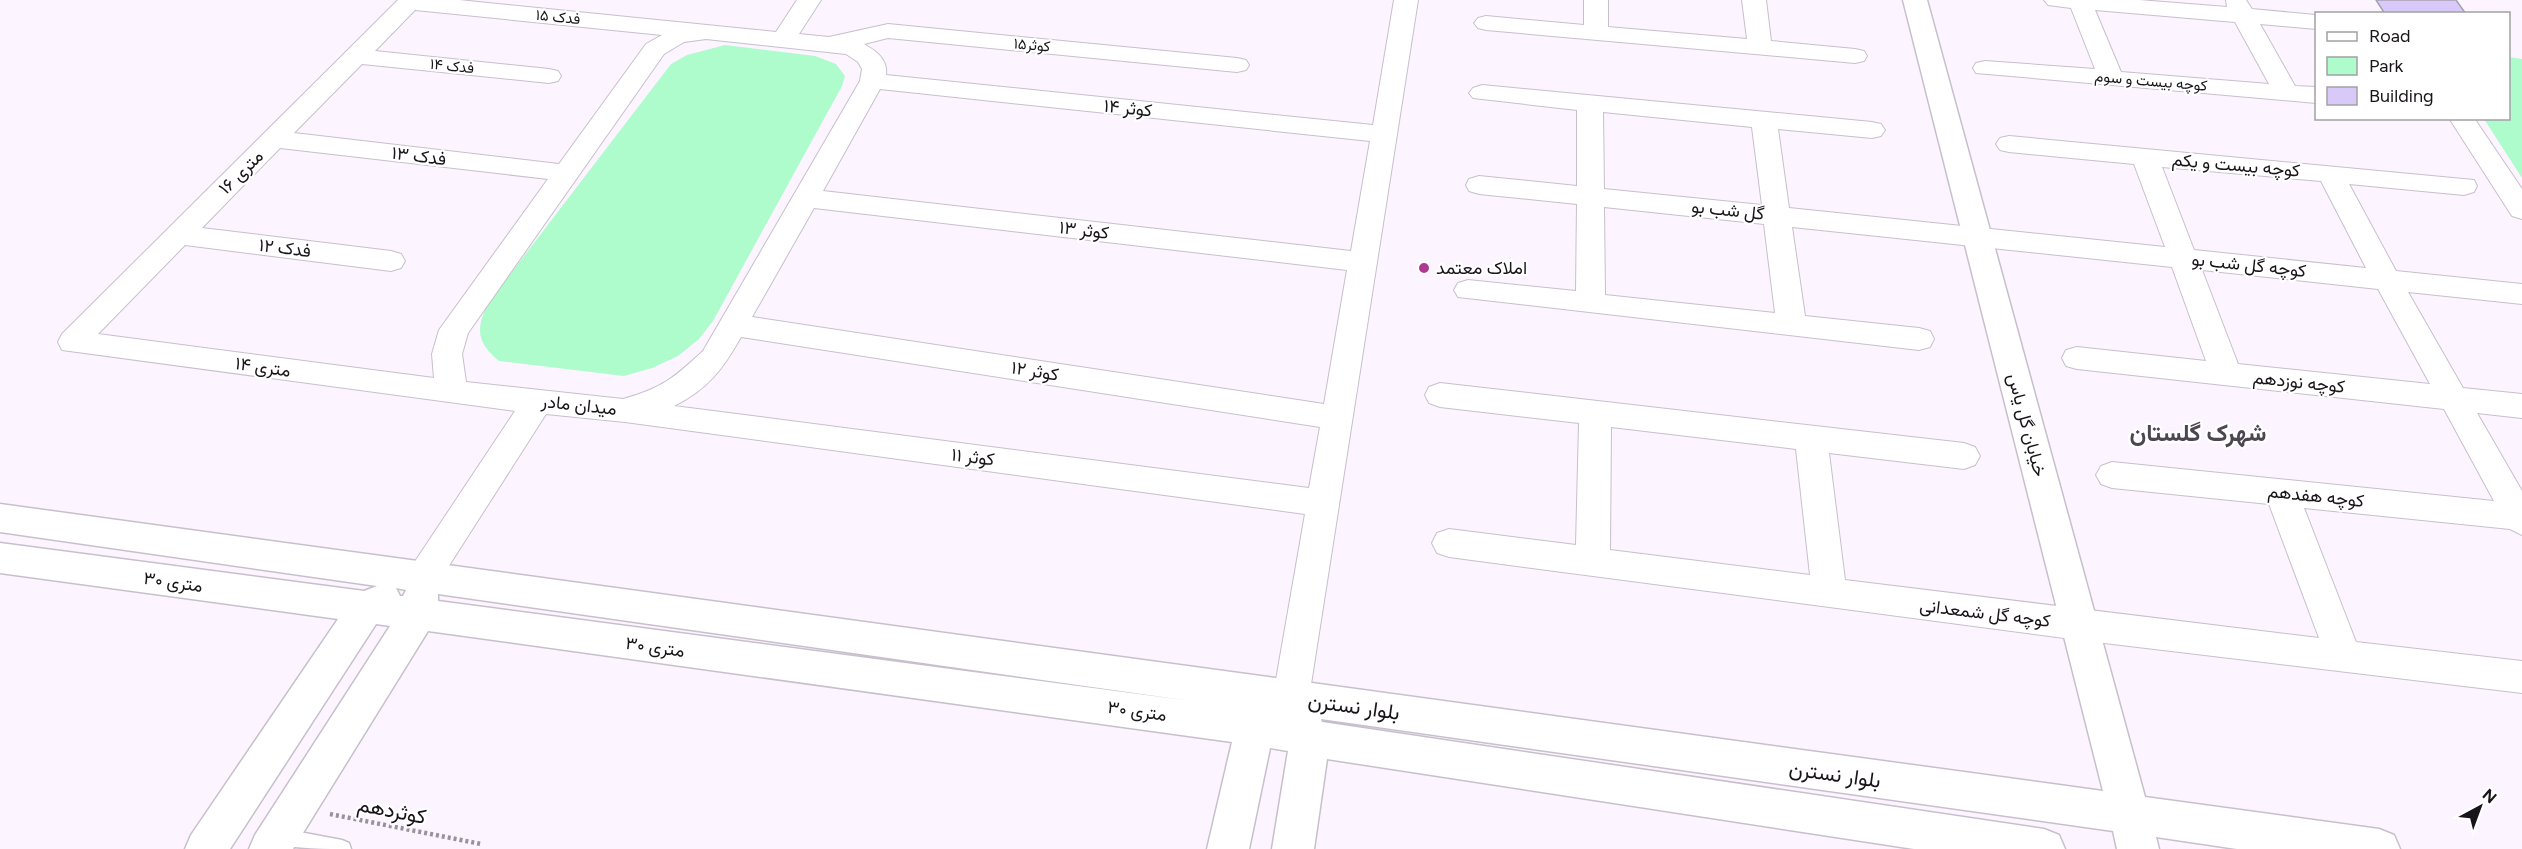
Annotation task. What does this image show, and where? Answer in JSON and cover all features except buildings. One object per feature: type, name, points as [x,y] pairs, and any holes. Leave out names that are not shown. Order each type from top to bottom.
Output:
[{"type":"street","points":[[783,40],[809,0]]},
{"type":"street","points":[[1293,849],[1310,738],[1291,697],[1406,0]]},
{"type":"street","points":[[1596,0],[1596,33]]},
{"type":"street","points":[[1754,0],[1760,47]]},
{"type":"street","name":"خیابان گل یاس","points":[[1915,0],[2134,832]]},
{"type":"street","points":[[2111,78],[2072,1],[2240,8],[2315,22]]},
{"type":"street","name":"فدک ۱۵","points":[[409,2],[707,32]]},
{"type":"street","name":"۱۶ متری","points":[[73,342],[409,2]]},
{"type":"street","points":[[2240,8],[2287,93]]},
{"type":"street","points":[[1486,23],[1856,56]]},
{"type":"street","name":"کوثر۱۵","points":[[828,44],[888,31],[1238,65]]},
{"type":"street","points":[[454,392],[446,368],[446,356],[454,330],[655,49],[678,36],[707,32],[852,47],[870,57],[876,68],[872,81]]},
{"type":"street","name":"فدک ۱۴","points":[[356,56],[549,76]]},
{"type":"street","name":"کوچه بیست و سوم","points":[[1985,68],[2315,95]]},
{"type":"street","name":"کوثر ۱۴","points":[[872,81],[1384,134]]},
{"type":"street","name":"میدان مادر","points":[[454,392],[623,411],[669,396],[695,379],[714,359],[872,81]]},
{"type":"street","points":[[1482,93],[1872,130]]},
{"type":"street","points":[[1590,104],[1591,303]]},
{"type":"street","points":[[1764,120],[1791,325]]},
{"type":"street","points":[[2462,120],[2522,210]]},
{"type":"street","name":"فدک ۱۳","points":[[273,139],[566,173]]},
{"type":"street","name":"کوچه بیست و یکم","points":[[2009,144],[2464,186]]},
{"type":"street","points":[[2145,157],[2227,375]]},
{"type":"street","points":[[2330,174],[2386,280],[2521,519]]},
{"type":"street","name":"گل شب بو","points":[[1479,185],[1977,236]]},
{"type":"street","name":"کوثر ۱۳","points":[[805,198],[1363,262]]},
{"type":"street","name":"فدک ۱۲","points":[[179,234],[391,261]]},
{"type":"street","name":"کوچه گل شب بو","points":[[1977,236],[2522,294]]},
{"type":"street","points":[[1468,290],[1919,339]]},
{"type":"street","name":"کوثر ۱۲","points":[[734,325],[1337,418]]},
{"type":"street","name":"۱۴ متری","points":[[73,342],[454,392]]},
{"type":"street","name":"کوچه نوزدهم","points":[[2077,358],[2522,406]]},
{"type":"street","points":[[1440,395],[1964,456]]},
{"type":"street","points":[[282,831],[418,615],[424,576],[538,402]]},
{"type":"street","name":"کوثر ۱۱","points":[[623,411],[1323,503]]},
{"type":"street","points":[[1593,562],[1595,413]]},
{"type":"street","points":[[1811,438],[1829,593]]},
{"type":"street","name":"کوچه هفدهم","points":[[2112,475],[2521,519]]},
{"type":"street","points":[[2281,492],[2344,656]]},
{"type":"street","name":"۳۰ متری","points":[[0,518],[1291,697]]},
{"type":"street","name":"کوچه گل شمعدانی","points":[[1449,543],[2079,626],[2522,677]]},
{"type":"street","name":"۳۰ متری","points":[[0,558],[1255,727],[1310,738]]},
{"type":"street","points":[[206,849],[366,608],[424,576]]},
{"type":"street","points":[[1228,849],[1255,727],[1291,697]]},
{"type":"street","name":"بلوار نسترن","points":[[1291,697],[2134,832],[2379,849]]},
{"type":"street","name":"بلوار نسترن","points":[[1310,738],[2044,849]]},
{"type":"lane","points":[[282,831],[342,849]]},
{"type":"path","name":"کوثردهم","points":[[282,831],[481,844]]},
{"type":"green space","points":[[725,45],[815,56],[836,64],[845,76],[842,86],[713,321],[699,339],[678,356],[652,368],[624,376],[499,361],[486,348],[480,335],[481,320],[488,303],[671,64],[687,55]]},
{"type":"green space","points":[[2510,57],[2522,59],[2522,178],[2485,120],[2510,120]]},
{"type":"place","name":"املاک معتمد","points":[[1424,268]]},
{"type":"district","name":"شهرک گلستان","points":[[2198,432]]}]
